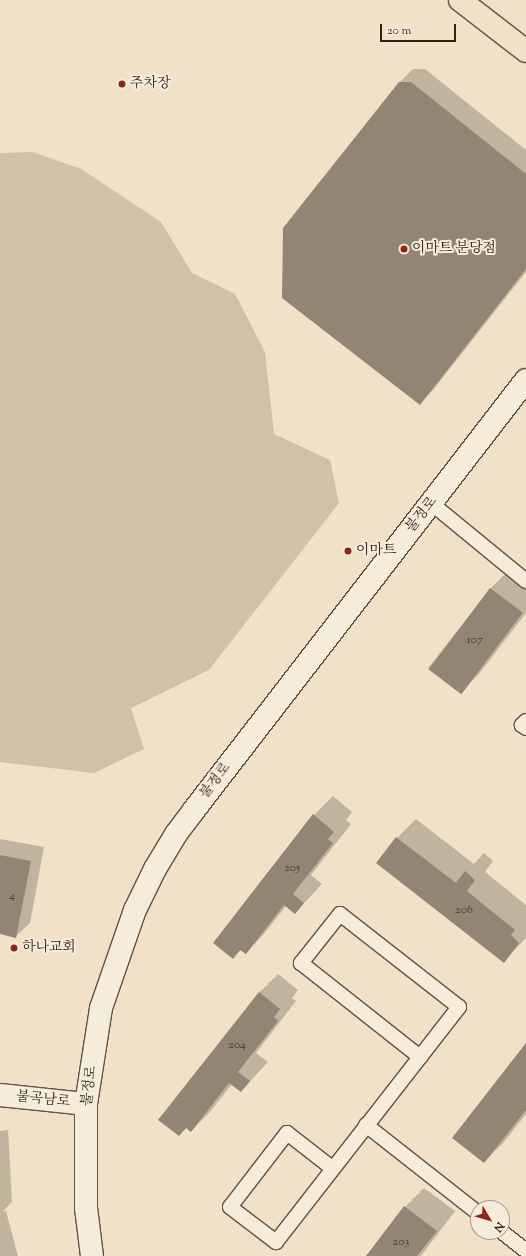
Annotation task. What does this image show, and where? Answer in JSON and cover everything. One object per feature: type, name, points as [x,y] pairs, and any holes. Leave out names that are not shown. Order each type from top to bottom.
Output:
[{"type":"main road","points":[[460,0],[526,51]]},
{"type":"main road","name":"불정로","points":[[92,1256],[86,1208],[86,1104],[101,1008],[135,910],[155,869],[176,834],[198,804],[526,380]]},
{"type":"main road","name":"불곡남로","points":[[0,1095],[86,1104]]},
{"type":"lane","points":[[431,503],[526,580]]},
{"type":"lane","points":[[526,721],[522,725],[526,728]]},
{"type":"lane","points":[[332,1168],[287,1133],[230,1207],[276,1242],[332,1168],[459,1007],[340,914],[301,963],[420,1056]]},
{"type":"lane","points":[[366,1125],[470,1208]]},
{"type":"lane","points":[[510,1238],[526,1251]]},
{"type":"shaded area","points":[[33,152],[81,169],[161,222],[192,273],[235,294],[265,352],[274,434],[330,460],[339,503],[209,670],[131,708],[144,749],[94,773],[0,762],[0,153]]},
{"type":"building","name":"이마트 분당점","points":[[399,82],[411,82],[526,174],[526,269],[420,405],[282,298],[283,228]]},
{"type":"building","points":[[490,588],[523,613],[461,694],[429,669]]},
{"type":"building","points":[[313,814],[334,832],[328,839],[333,843],[293,894],[304,903],[295,914],[284,905],[246,954],[240,950],[233,959],[213,943]]},
{"type":"building","points":[[396,837],[456,883],[465,871],[475,880],[467,891],[515,930],[511,935],[519,943],[504,963],[376,863]]},
{"type":"building","points":[[0,855],[31,861],[16,938],[0,934]]},
{"type":"building","points":[[259,992],[280,1009],[274,1017],[278,1021],[238,1072],[250,1081],[241,1092],[229,1083],[191,1132],[186,1128],[179,1136],[158,1120]]},
{"type":"building","points":[[526,1043],[526,1110],[484,1163],[452,1138]]},
{"type":"building","points":[[404,1206],[437,1231],[417,1256],[366,1256]]},
{"type":"place","name":"주차장","points":[[122,84]]},
{"type":"place","name":"이마트 분당점","points":[[404,249]]},
{"type":"place","name":"이마트","points":[[348,551]]},
{"type":"place","name":"하나교회","points":[[14,948]]}]
